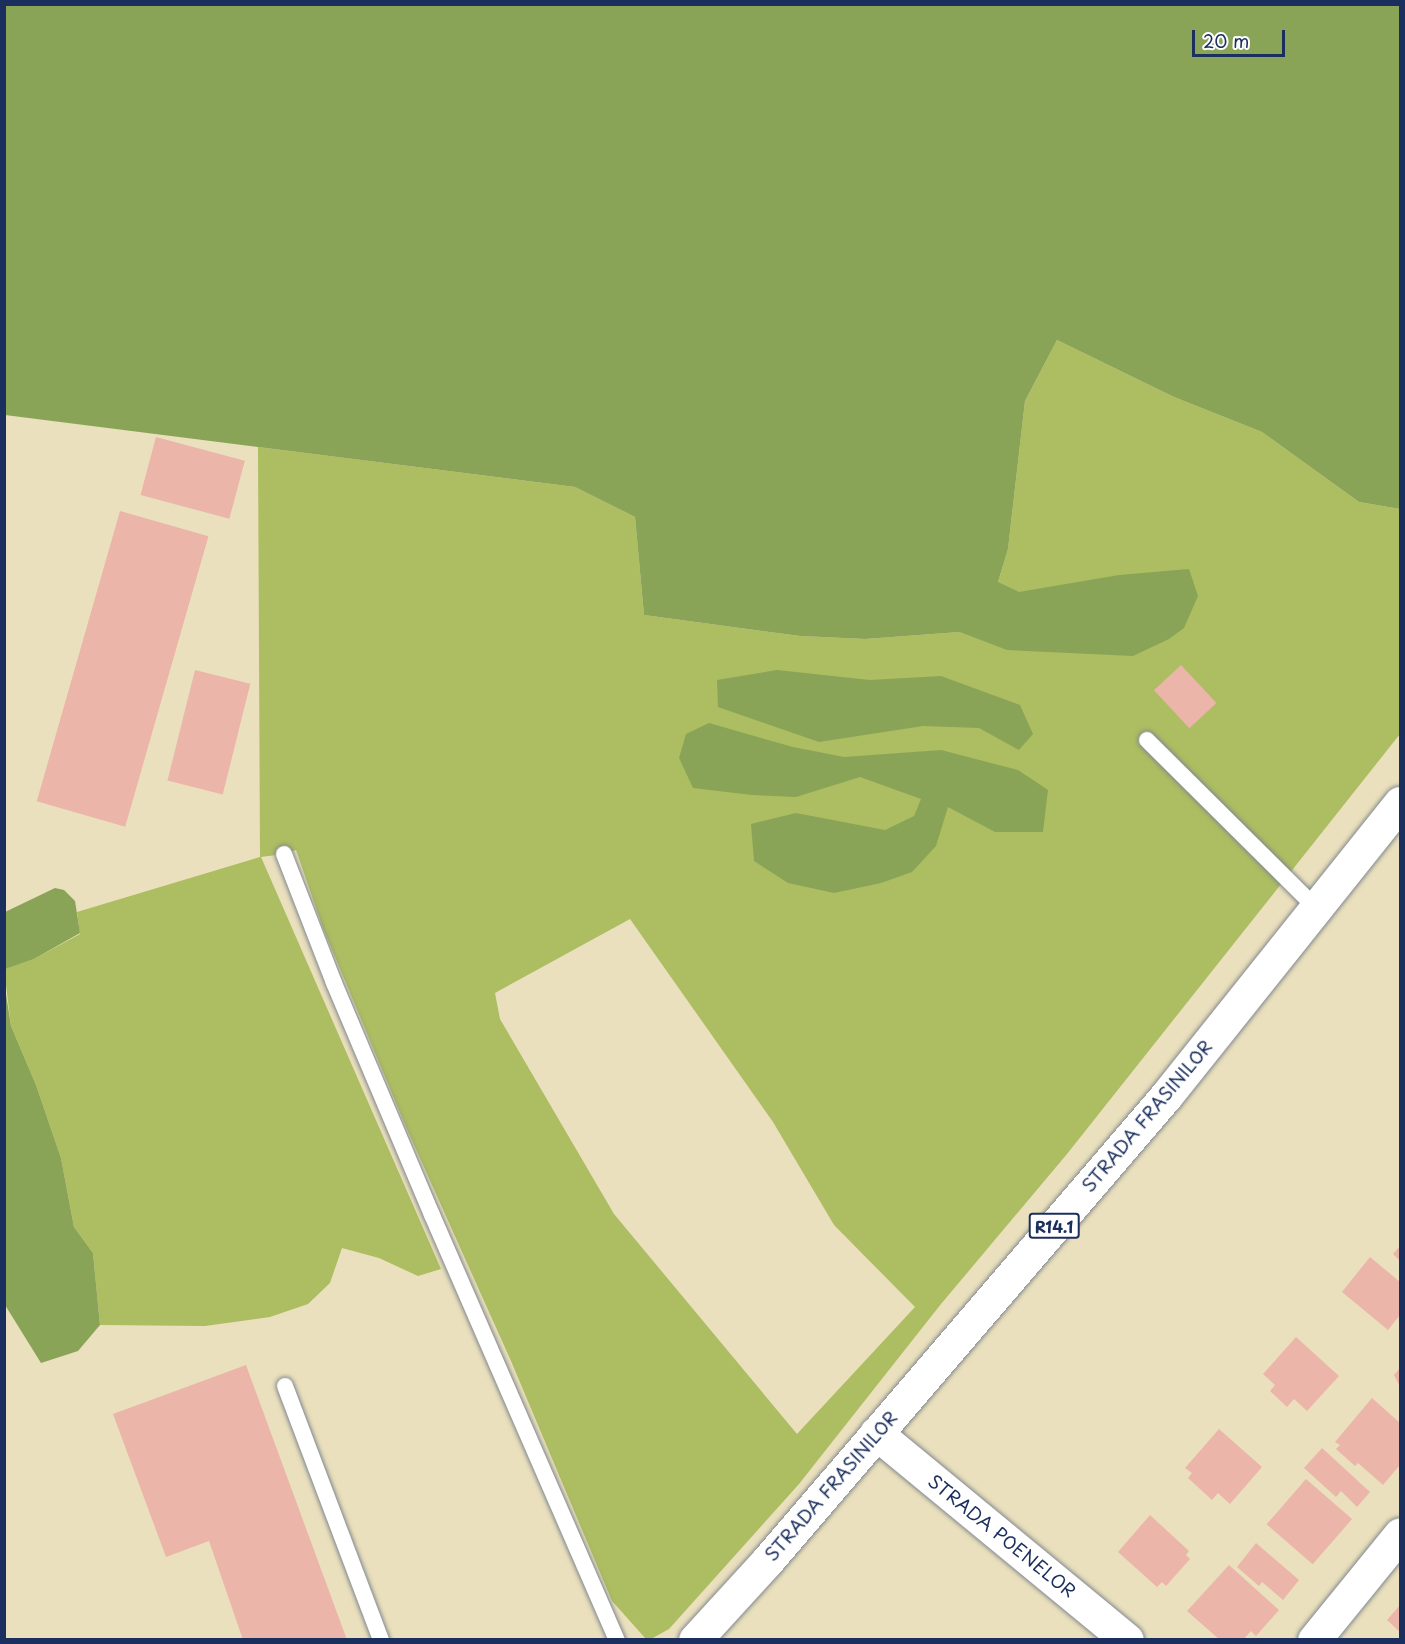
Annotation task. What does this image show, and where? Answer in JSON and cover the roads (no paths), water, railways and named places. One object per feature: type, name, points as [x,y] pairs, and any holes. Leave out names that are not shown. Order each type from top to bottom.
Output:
[{"type":"main road","name":"STRADA FRASINILOR","points":[[695,1640],[768,1560],[1166,1096],[1401,803]]},
{"type":"main road","name":"STRADA POENELOR","points":[[876,1433],[1127,1640]]},
{"type":"main road","points":[[1314,1640],[1401,1534]]},
{"type":"lane","points":[[1147,740],[1316,908]]},
{"type":"lane","points":[[284,854],[334,983],[432,1215],[617,1640]]},
{"type":"lane","points":[[285,1386],[381,1640]]}]
